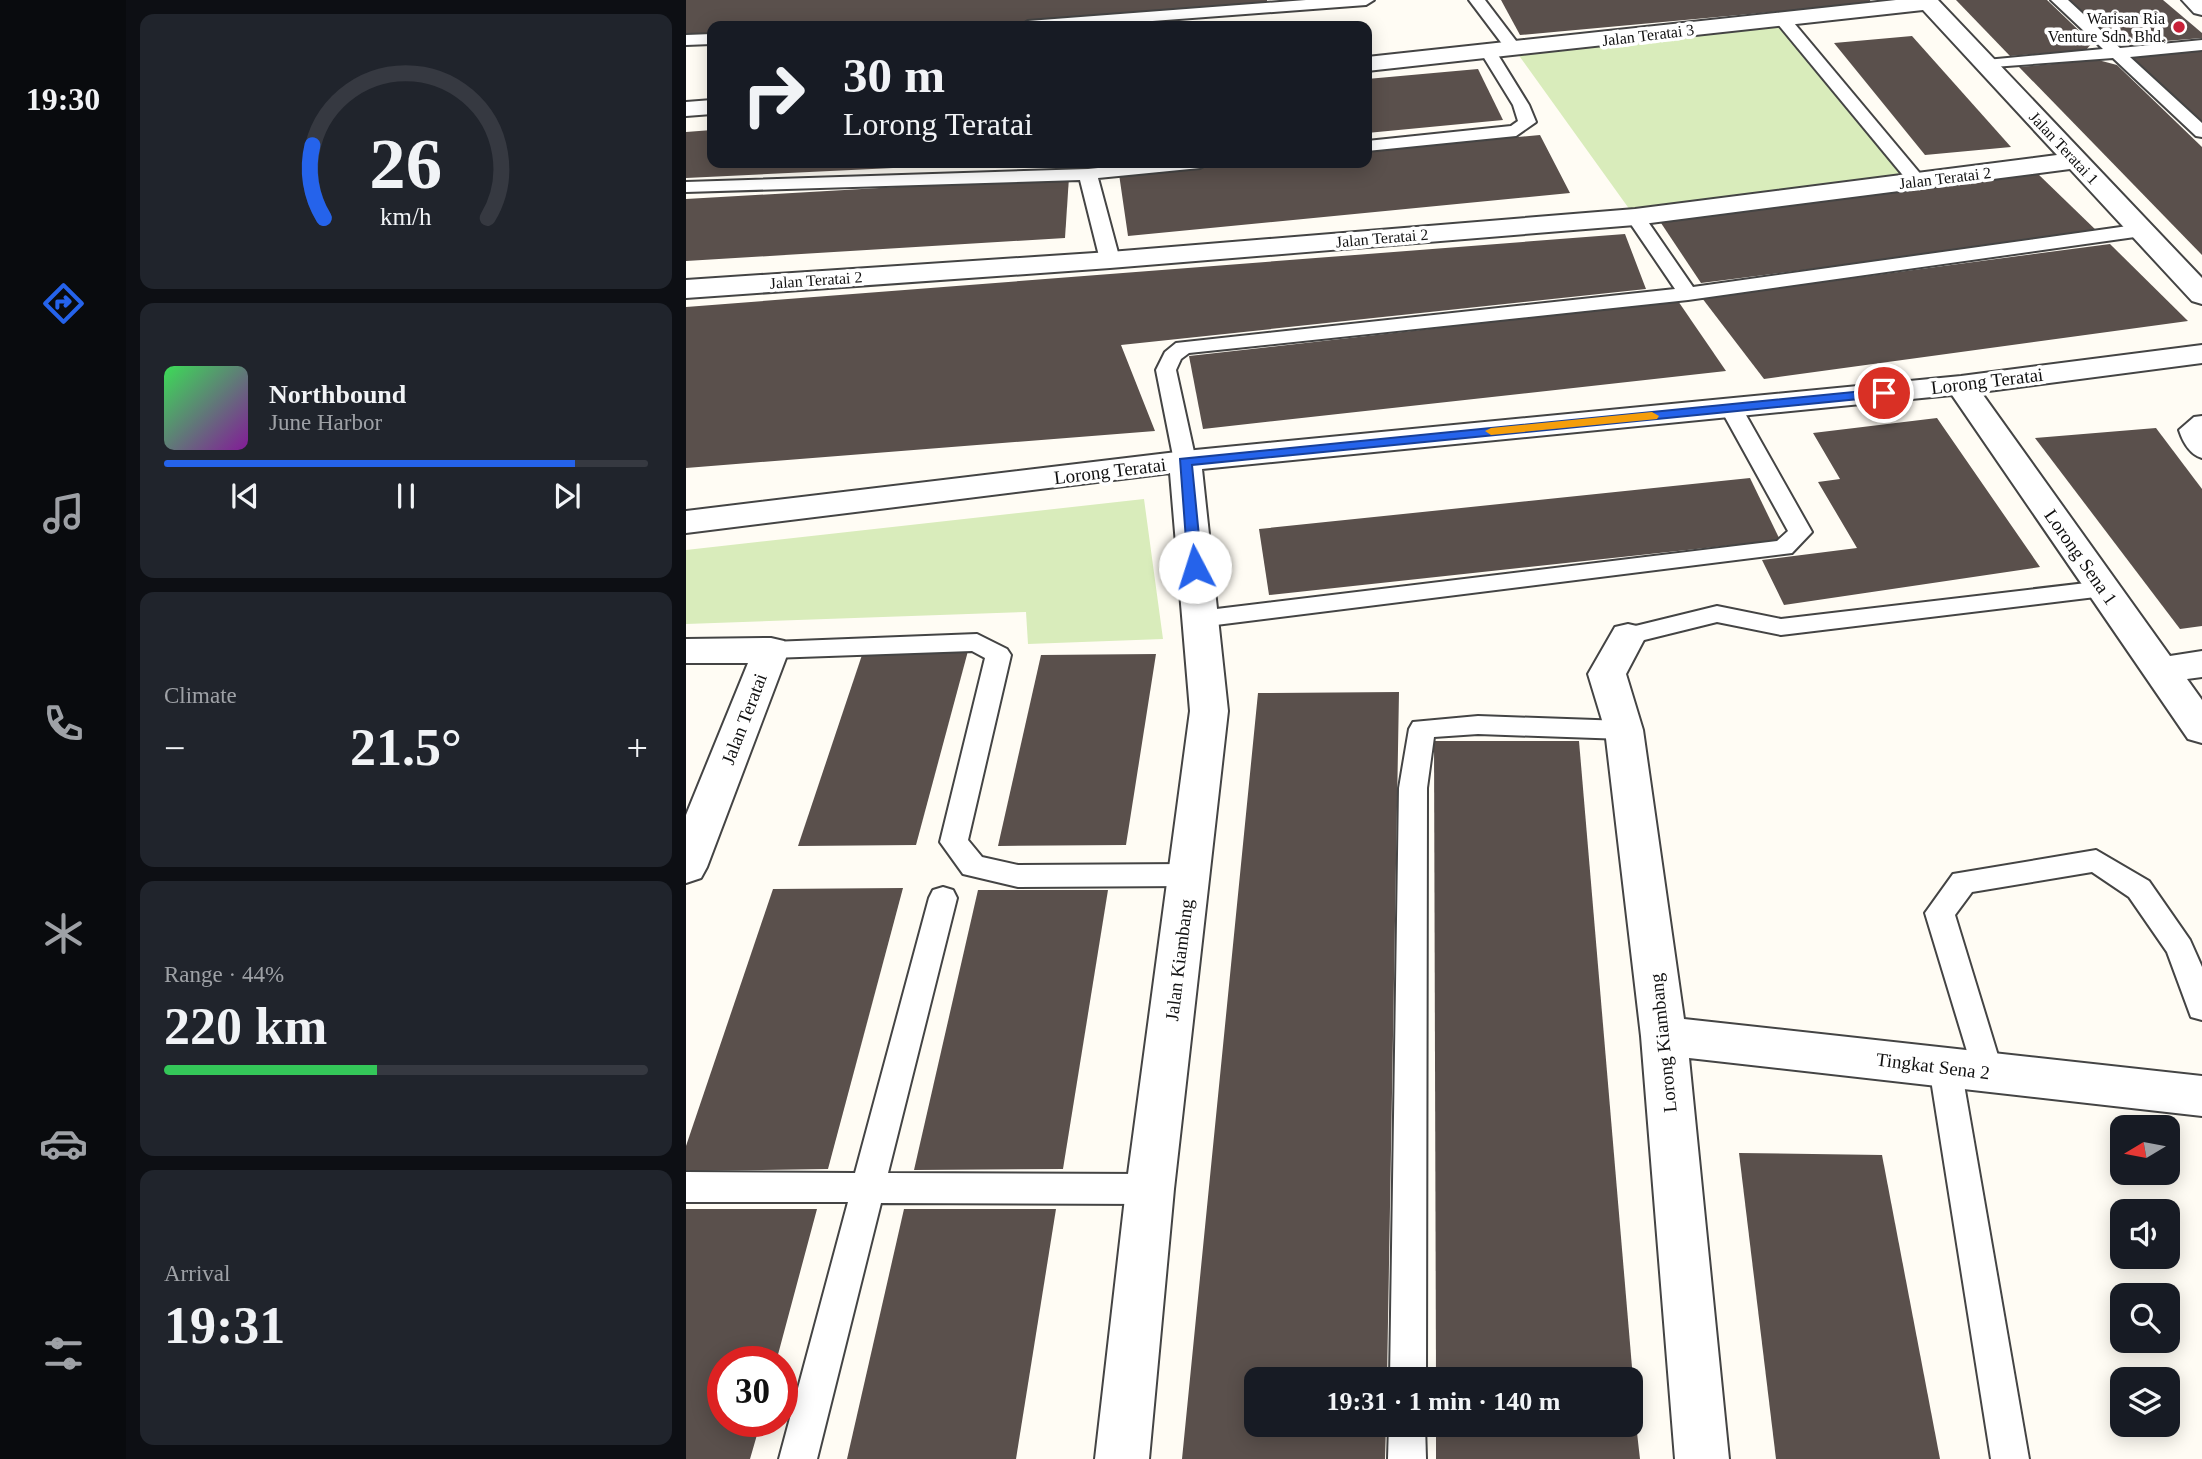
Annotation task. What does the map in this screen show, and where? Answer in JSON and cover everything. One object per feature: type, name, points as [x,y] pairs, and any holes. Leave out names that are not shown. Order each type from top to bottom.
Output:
[{"type":"street","points":[[2193,0],[2202,8]]},
{"type":"street","name":"Jalan Teratai 3","points":[[1372,64],[1783,20],[1928,1]]},
{"type":"street","name":"Jalan Teratai 1","points":[[1928,1],[2202,295]]},
{"type":"street","points":[[686,108],[707,107]]},
{"type":"street","name":"Jalan Teratai 2","points":[[686,289],[1111,260],[1635,217],[2075,161]]},
{"type":"street","name":"Lorong Teratai","points":[[686,522],[1185,461],[1961,386],[2202,354]]},
{"type":"street","name":"Lorong Sena 1","points":[[1961,386],[2202,729]]},
{"type":"street","name":"Jalan Kiambang","points":[[1122,1459],[1150,1189],[1209,711],[1185,461]]},
{"type":"street","name":"Lorong Kiambang","points":[[1628,636],[1607,674],[1624,730],[1664,1036],[1702,1459]]},
{"type":"street","name":"Jalan Teratai","points":[[686,651],[771,650],[686,867]]},
{"type":"street","points":[[2160,670],[2202,664]]},
{"type":"street","name":"Tingkat Sena 2","points":[[1664,1036],[2202,1096]]},
{"type":"lane","points":[[1100,21],[1367,0]]},
{"type":"lane","points":[[1477,0],[1515,50]]},
{"type":"lane","points":[[2059,0],[2202,132]]},
{"type":"lane","points":[[1783,20],[1917,181]]},
{"type":"lane","points":[[686,40],[707,39]]},
{"type":"lane","points":[[1986,65],[2202,45]]},
{"type":"lane","points":[[1372,145],[1516,131],[1527,122],[1521,105],[1489,53]]},
{"type":"lane","points":[[686,187],[1088,174],[1149,168]]},
{"type":"lane","points":[[1088,174],[1111,260]]},
{"type":"lane","points":[[1635,217],[1688,294]]},
{"type":"lane","points":[[1185,461],[1166,370],[1172,356],[1183,347],[1688,294],[2141,230]]},
{"type":"lane","points":[[1200,619],[1784,548],[1800,532],[1731,408]]},
{"type":"lane","points":[[2202,422],[2190,430],[2202,451]]},
{"type":"lane","points":[[1628,636],[1717,614],[1781,627],[2103,589]]},
{"type":"lane","points":[[771,650],[977,642],[998,655],[994,682],[954,842],[973,866],[1018,876],[1189,875]]},
{"type":"lane","points":[[1408,1367],[1413,788],[1422,729],[1478,725],[1624,730]]},
{"type":"lane","points":[[2010,1459],[1966,1070],[1940,914],[1963,882],[2096,861],[2139,889],[2180,948],[2202,1008]]},
{"type":"lane","points":[[798,1459],[943,898]]},
{"type":"lane","points":[[686,1187],[869,1190],[1150,1189]]},
{"type":"lane","points":[[1407,1437],[1407,1459]]},
{"type":"green space","points":[[1786,23],[1917,181],[1635,217],[1515,50]]},
{"type":"green space","points":[[1144,499],[1163,639],[1028,644],[1026,612],[686,624],[686,550]]},
{"type":"building","points":[[686,0],[1267,0],[1028,21],[707,21],[707,33],[686,34]]},
{"type":"building","points":[[1501,0],[1870,0],[1871,3],[1520,35]]},
{"type":"building","points":[[1956,0],[2047,0],[2092,43],[2086,50],[2010,56]]},
{"type":"building","points":[[2068,0],[2163,0],[2202,33],[2202,38],[2129,44],[2112,40]]},
{"type":"building","points":[[1912,36],[2011,147],[1925,155],[1834,43]]},
{"type":"building","points":[[2202,51],[2202,123],[2130,57]]},
{"type":"building","points":[[2098,60],[2117,65],[2202,147],[2202,255],[2019,67]]},
{"type":"building","points":[[1478,69],[1503,120],[1372,133],[1372,79]]},
{"type":"building","points":[[707,130],[707,168],[894,168],[686,178],[686,132]]},
{"type":"building","points":[[1540,135],[1570,193],[1128,236],[1119,174],[1188,168],[1372,168],[1372,151]]},
{"type":"building","points":[[2038,174],[2099,233],[1701,283],[1657,217]]},
{"type":"building","points":[[1069,177],[1065,238],[686,261],[686,199]]},
{"type":"building","points":[[1625,234],[1646,289],[1121,345],[1155,431],[686,468],[686,307]]},
{"type":"building","points":[[2110,244],[2188,321],[1764,379],[1702,298]]},
{"type":"building","points":[[1678,301],[1726,371],[1203,429],[1189,356]]},
{"type":"building","points":[[1937,418],[2040,567],[1784,605],[1762,560],[1857,548],[1818,482],[1840,479],[1813,433]]},
{"type":"building","points":[[2156,428],[2202,489],[2202,626],[2180,629],[2035,438]]},
{"type":"building","points":[[1750,478],[1780,540],[1269,595],[1259,529]]},
{"type":"building","points":[[968,651],[916,845],[798,846],[863,652]]},
{"type":"building","points":[[1156,654],[1126,845],[998,846],[1041,655]]},
{"type":"building","points":[[1399,692],[1387,1367],[1244,1367],[1244,1437],[1386,1437],[1385,1459],[1182,1459],[1258,693]]},
{"type":"building","points":[[1434,741],[1579,741],[1632,1367],[1436,1367]]},
{"type":"building","points":[[903,888],[828,1169],[686,1171],[686,1146],[773,889]]},
{"type":"building","points":[[978,890],[1108,890],[1063,1169],[914,1170]]},
{"type":"building","points":[[1739,1153],[1882,1155],[1940,1459],[1776,1459]]},
{"type":"building","points":[[686,1209],[817,1209],[780,1346],[707,1346],[707,1437],[756,1437],[750,1459],[686,1459]]},
{"type":"building","points":[[904,1209],[1056,1209],[1016,1459],[847,1459]]},
{"type":"building","points":[[1436,1437],[1637,1437],[1640,1459],[1436,1459]]},
{"type":"slow traffic","points":[[1491,431],[1652,416]]},
{"type":"place","name":"Warisan Ria Venture Sdn. Bhd.","points":[[2179,27]]},
{"type":"route","points":[[1195,567],[1185,461],[1884,393]]}]
